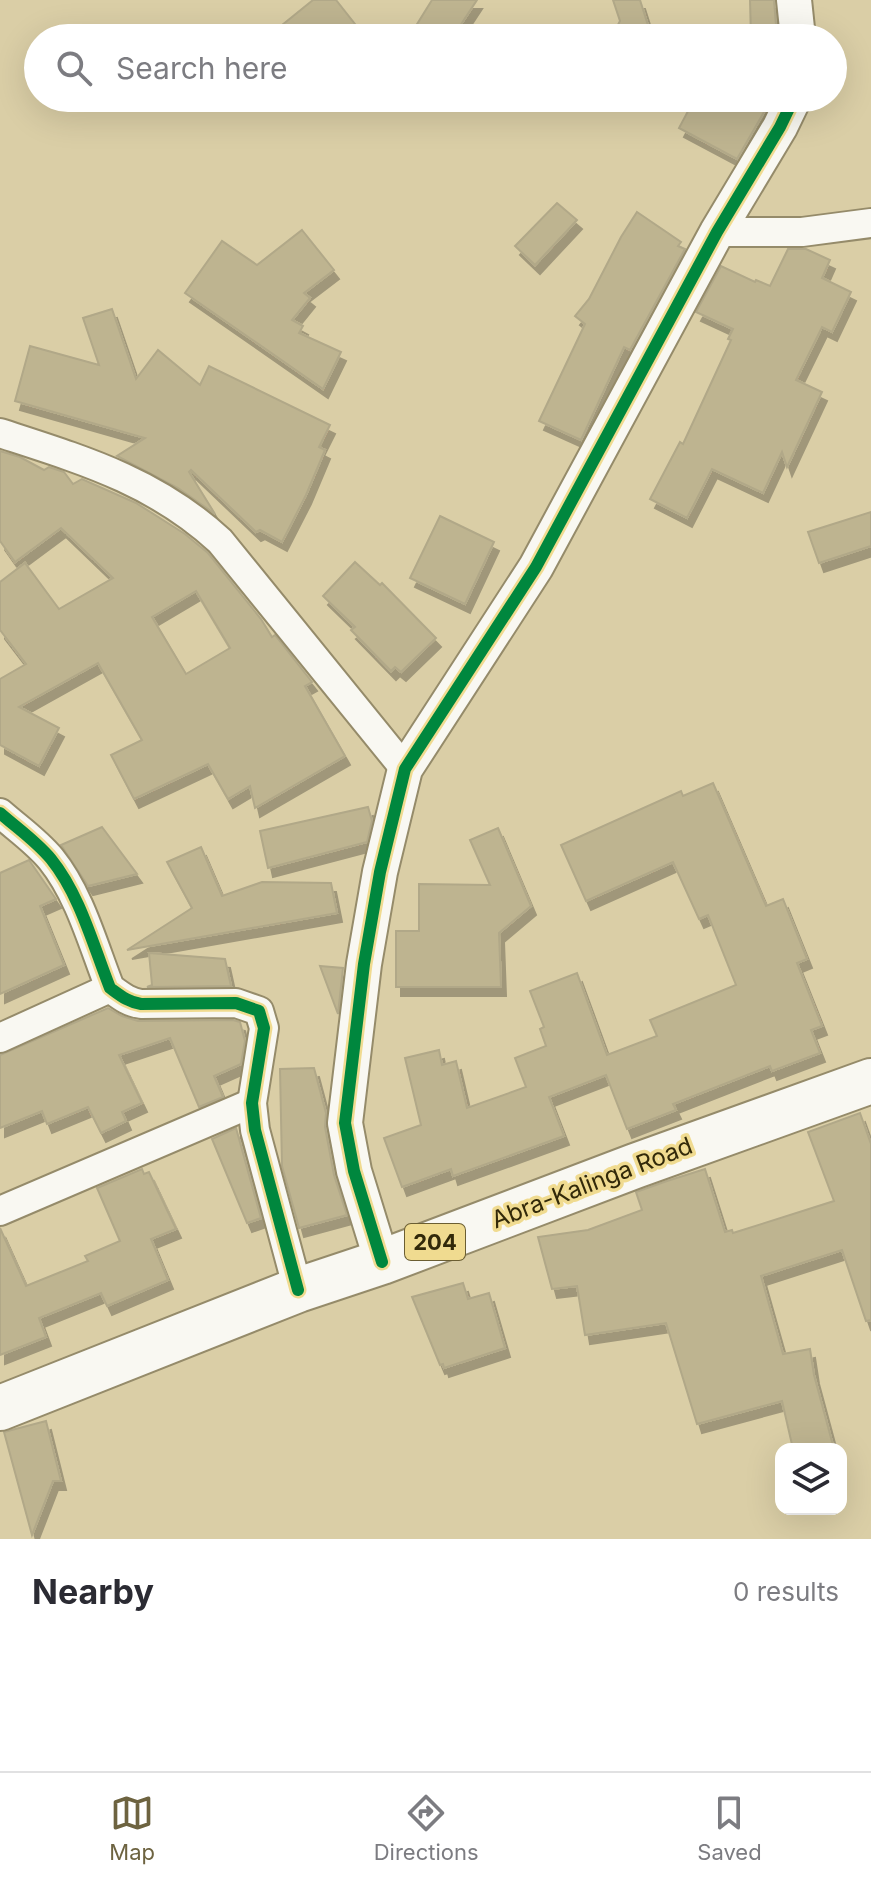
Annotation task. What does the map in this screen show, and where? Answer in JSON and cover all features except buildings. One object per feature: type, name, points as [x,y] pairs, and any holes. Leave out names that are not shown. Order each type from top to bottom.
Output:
[{"type":"main road","name":"Abra-Kalinga Road","points":[[0,1408],[298,1290],[382,1262],[871,1081]]},
{"type":"street","points":[[794,0],[797,24]]},
{"type":"street","points":[[382,1262],[354,1171],[345,1123],[349,1072],[380,872],[405,769],[536,567],[717,232],[787,112]]},
{"type":"street","points":[[717,232],[802,232],[871,223]]},
{"type":"street","points":[[0,433],[87,461],[133,480],[203,525],[220,541],[405,769]]},
{"type":"street","points":[[4,823],[49,857],[65,881],[110,988],[127,1001],[141,1004],[236,1003],[259,1011],[264,1028],[252,1103],[262,1160],[298,1290]]},
{"type":"street","points":[[0,1038],[110,988]]},
{"type":"street","points":[[0,1211],[252,1103]]},
{"type":"cycle path","points":[[382,1262],[354,1171],[345,1123],[364,964],[380,872],[405,769],[536,567],[717,232],[787,112]]},
{"type":"cycle path","points":[[0,813],[39,846],[61,873],[85,921],[110,988],[128,1000],[141,1004],[236,1003],[259,1011],[264,1028],[252,1103],[255,1130],[298,1290]]}]
